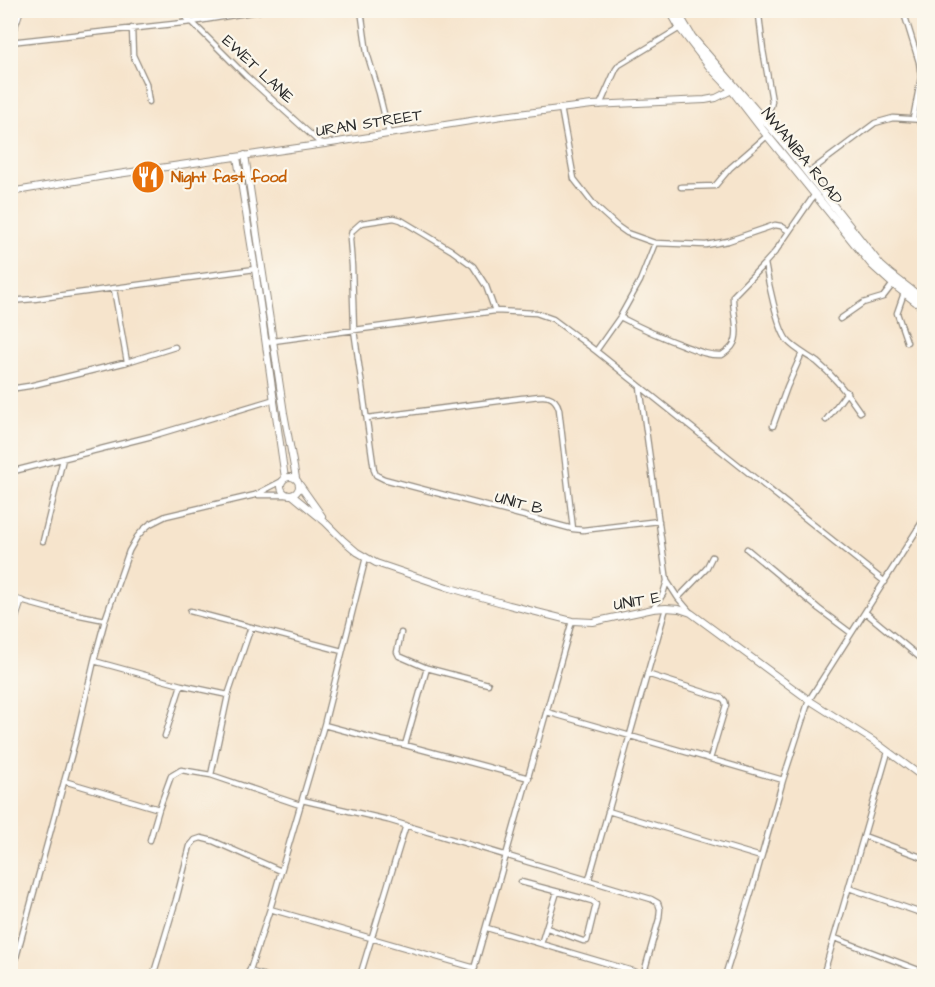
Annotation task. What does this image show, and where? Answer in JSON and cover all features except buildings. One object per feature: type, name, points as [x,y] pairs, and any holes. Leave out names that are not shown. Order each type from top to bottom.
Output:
[{"type":"highway","points":[[10,16],[12,10]]},
{"type":"highway","points":[[10,37],[19,10]]},
{"type":"main road","name":"NWANIBA ROAD","points":[[670,10],[680,28],[710,67],[736,91],[767,136],[872,265],[892,284],[924,308]]},
{"type":"main road","points":[[676,10],[692,37],[736,91],[763,119],[881,266],[924,300]]},
{"type":"street","name":"EWET LANE","points":[[176,10],[192,22],[319,142],[325,144]]},
{"type":"street","points":[[10,42],[192,22],[264,10]]},
{"type":"street","points":[[361,10],[367,53],[389,134]]},
{"type":"street","points":[[715,10],[759,15],[797,10]]},
{"type":"street","points":[[903,10],[919,62],[921,77],[916,120]]},
{"type":"street","points":[[759,15],[772,101],[763,119]]},
{"type":"street","points":[[132,28],[133,55],[146,82],[149,102]]},
{"type":"street","points":[[600,105],[619,65],[680,28]]},
{"type":"street","name":"URAN STREET","points":[[10,192],[502,116],[561,108],[705,100],[736,91]]},
{"type":"street","points":[[561,108],[574,179],[595,206],[627,232],[655,243],[706,245],[728,241],[775,225],[782,226],[789,231]]},
{"type":"street","points":[[807,173],[875,123],[893,118],[924,120]]},
{"type":"street","points":[[916,120],[924,127]]},
{"type":"street","points":[[681,187],[715,186],[730,168],[767,136]]},
{"type":"street","points":[[245,156],[270,342],[284,479],[281,488],[325,522]]},
{"type":"street","points":[[11,976],[38,883],[105,620],[129,551],[137,537],[150,524],[166,516],[255,495],[289,495],[298,491],[298,481],[255,269],[237,157]]},
{"type":"street","points":[[620,317],[666,339],[709,355],[722,355],[734,344],[736,333],[733,296],[775,252],[815,194]]},
{"type":"street","points":[[495,310],[486,286],[473,266],[401,220],[394,218],[361,223],[352,231],[350,239],[354,330],[368,418],[522,398],[548,396],[553,398],[557,401],[559,409],[573,529]]},
{"type":"street","points":[[596,351],[620,317],[640,281],[655,243]]},
{"type":"street","points":[[765,263],[768,282],[787,340],[817,363],[847,392],[860,412]]},
{"type":"street","points":[[10,301],[255,269]]},
{"type":"street","points":[[840,319],[863,303],[883,297],[892,284]]},
{"type":"street","points":[[114,289],[127,362]]},
{"type":"street","points":[[904,293],[897,313],[907,342]]},
{"type":"street","points":[[270,342],[495,310],[536,313],[553,319],[885,582]]},
{"type":"street","points":[[10,389],[127,362],[176,347]]},
{"type":"street","points":[[773,426],[802,353]]},
{"type":"street","points":[[640,387],[667,581],[663,594],[653,609]]},
{"type":"street","points":[[826,420],[847,392]]},
{"type":"street","points":[[10,472],[152,436],[275,399]]},
{"type":"street","name":"UNIT B","points":[[368,418],[374,470],[376,475],[384,479],[573,529],[583,530],[659,521]]},
{"type":"street","points":[[43,540],[63,459]]},
{"type":"street","points":[[255,495],[290,476],[298,481],[325,522]]},
{"type":"street","points":[[725,976],[809,700],[924,519]]},
{"type":"street","name":"UNIT E","points":[[325,522],[366,558],[385,567],[509,605],[572,621],[602,620],[666,608],[692,613],[809,700],[924,778]]},
{"type":"street","points":[[747,549],[851,633]]},
{"type":"street","points":[[678,598],[706,569],[712,557]]},
{"type":"street","points":[[266,976],[249,974],[324,725],[366,558]]},
{"type":"street","points":[[667,581],[692,613]]},
{"type":"street","points":[[10,598],[105,620]]},
{"type":"street","points":[[10,633],[21,601]]},
{"type":"street","points":[[589,879],[666,608]]},
{"type":"street","points":[[190,611],[342,651]]},
{"type":"street","points":[[865,612],[924,661]]},
{"type":"street","points":[[472,976],[572,621]]},
{"type":"street","points":[[211,775],[228,694],[251,627]]},
{"type":"street","points":[[401,633],[397,652],[399,656],[427,668],[488,684]]},
{"type":"street","points":[[94,661],[181,685],[228,694]]},
{"type":"street","points":[[405,745],[427,668]]},
{"type":"street","points":[[647,674],[722,698],[725,701],[726,705],[710,759]]},
{"type":"street","points":[[165,736],[181,685]]},
{"type":"street","points":[[547,712],[783,780]]},
{"type":"street","points":[[324,725],[529,778]]},
{"type":"street","points":[[823,976],[888,752]]},
{"type":"street","points":[[150,840],[171,776],[181,770],[211,775],[301,803],[406,825],[651,899],[658,903],[660,909],[643,975],[487,928]]},
{"type":"street","points":[[64,780],[159,809]]},
{"type":"street","points":[[608,811],[762,857]]},
{"type":"street","points":[[360,976],[406,825]]},
{"type":"street","points":[[864,836],[924,858]]},
{"type":"street","points":[[153,976],[190,846],[195,840],[201,838],[213,841],[281,871]]},
{"type":"street","points":[[521,882],[596,904],[587,941],[546,928]]},
{"type":"street","points":[[849,888],[924,914]]},
{"type":"street","points":[[541,944],[557,892]]},
{"type":"street","points":[[270,909],[475,968]]},
{"type":"street","points":[[835,938],[924,972]]},
{"type":"place","name":"Night fast food","points":[[148,177]]}]
